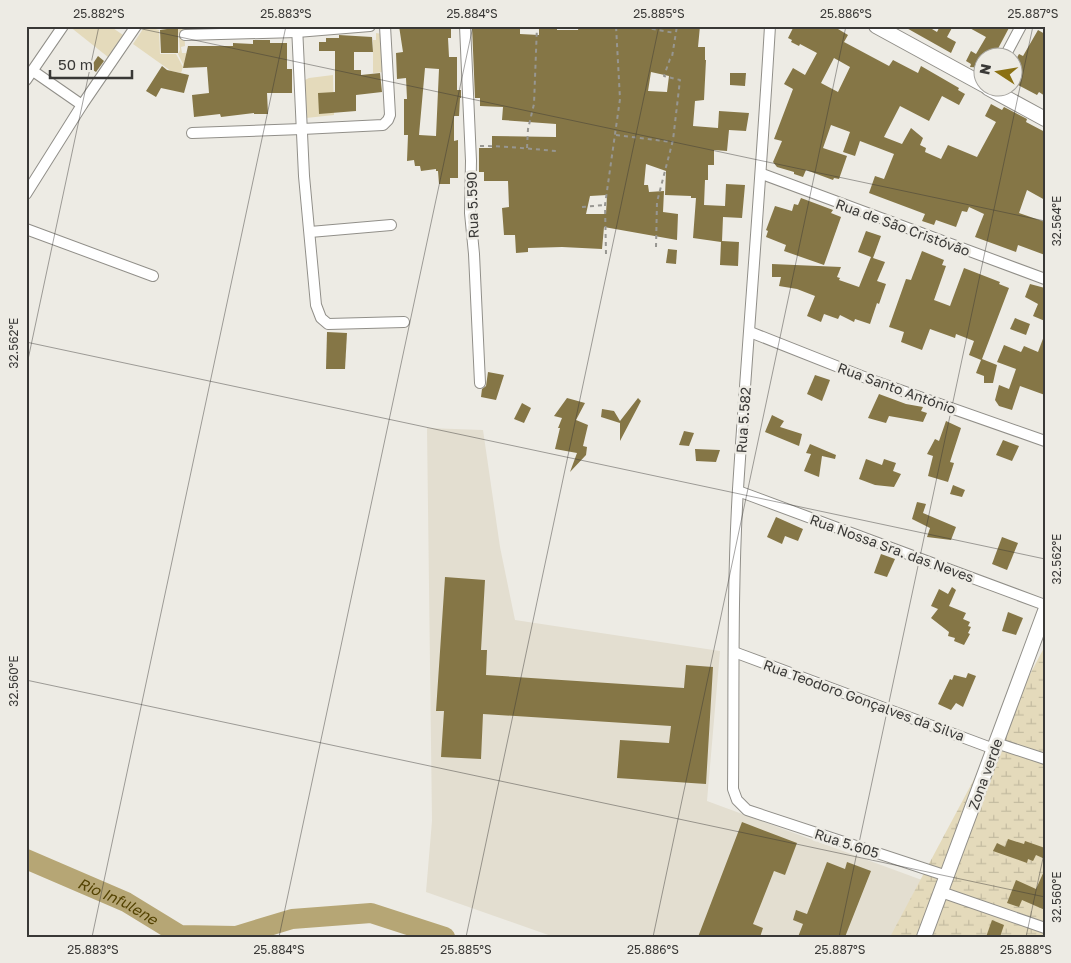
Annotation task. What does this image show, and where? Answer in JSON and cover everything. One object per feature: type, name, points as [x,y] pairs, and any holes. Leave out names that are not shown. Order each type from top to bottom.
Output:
[{"type":"street","points":[[63,26],[29,76],[82,105]]},
{"type":"street","points":[[26,194],[82,105],[136,26]]},
{"type":"street","points":[[185,35],[370,26]]},
{"type":"street","points":[[192,133],[302,130],[383,125],[390,115],[385,26]]},
{"type":"street","name":"Rua 5.590","points":[[465,26],[470,146],[470,213],[474,254],[480,383]]},
{"type":"street","name":"Rua 5.582","points":[[747,810],[737,800],[733,789],[738,491],[762,174],[770,26]]},
{"type":"street","points":[[876,26],[974,80]]},
{"type":"street","points":[[1010,48],[1022,26]]},
{"type":"street","points":[[297,29],[302,130],[316,305],[321,318],[328,324],[404,322]]},
{"type":"street","points":[[1006,98],[1045,119]]},
{"type":"street","name":"Rua de São Cristóvão","points":[[762,174],[1045,279]]},
{"type":"street","points":[[310,232],[391,225]]},
{"type":"street","points":[[26,229],[153,276]]},
{"type":"street","name":"Rua Santo António","points":[[750,332],[874,380],[1045,441]]},
{"type":"street","name":"Rua Nossa Sra. das Neves","points":[[738,491],[1045,604]]},
{"type":"street","name":"Zona verde","points":[[924,937],[1045,611]]},
{"type":"street","name":"Rua Teodoro Gonçalves da Silva","points":[[734,652],[995,746],[1045,759]]},
{"type":"street","name":"Rua 5.605","points":[[747,810],[947,876]]},
{"type":"street","points":[[941,892],[1045,928]]},
{"type":"path","points":[[527,148],[528,128],[534,104],[537,26]]},
{"type":"path","points":[[606,254],[605,205],[620,99],[616,26]]},
{"type":"path","points":[[636,26],[676,32]]},
{"type":"path","points":[[656,246],[656,202],[672,142],[680,80],[664,76],[672,57],[677,26]]},
{"type":"path","points":[[616,135],[672,142]]},
{"type":"path","points":[[470,146],[496,145],[507,148],[527,148],[536,151],[556,151]]},
{"type":"path","points":[[582,208],[605,205]]},
{"type":"shaded area","points":[[427,428],[483,430],[500,547],[515,620],[720,651],[707,801],[930,883],[910,937],[554,937],[426,892],[432,821]]},
{"type":"green space","points":[[69,26],[110,26],[123,35],[108,57]]},
{"type":"green space","points":[[145,26],[159,30],[160,54],[176,54],[183,67],[181,73],[171,71],[133,44]]},
{"type":"green space","points":[[178,26],[184,26],[185,46],[181,47],[182,53],[186,53],[188,68],[185,68],[178,54],[180,50]]},
{"type":"green space","points":[[376,33],[382,34],[385,72],[373,73],[373,40],[376,40]]},
{"type":"green space","points":[[333,75],[334,115],[306,118],[304,115],[303,81],[309,78]]},
{"type":"green space","points":[[1045,646],[1045,937],[890,937]]},
{"type":"building","points":[[168,26],[178,26],[178,53],[161,53],[160,30],[167,29]]},
{"type":"building","points":[[399,26],[409,26],[409,29],[451,26],[451,38],[448,38],[449,57],[457,57],[457,90],[461,90],[461,98],[459,116],[454,116],[454,141],[458,140],[458,178],[450,178],[450,184],[439,184],[438,171],[436,169],[421,171],[420,166],[415,166],[414,160],[407,161],[408,135],[404,135],[404,99],[407,99],[406,78],[397,79],[396,53],[403,52]],"holes":[[[425,68],[439,69],[436,136],[419,135]]]},
{"type":"building","points":[[472,26],[520,26],[520,34],[539,35],[539,27],[557,27],[557,30],[578,30],[579,26],[700,26],[698,47],[705,47],[706,60],[704,100],[695,101],[693,126],[718,128],[719,111],[749,113],[746,131],[729,130],[727,151],[714,150],[714,165],[708,165],[708,180],[705,180],[704,205],[725,206],[726,184],[745,185],[742,218],[723,217],[722,241],[739,242],[738,266],[720,265],[721,242],[693,238],[696,198],[691,198],[691,196],[665,195],[666,171],[646,164],[644,185],[648,185],[649,192],[664,191],[663,212],[678,214],[677,240],[604,227],[602,249],[528,248],[528,252],[516,253],[515,235],[504,235],[502,208],[509,207],[508,181],[484,181],[484,172],[479,172],[479,148],[492,148],[492,136],[556,137],[556,124],[502,120],[503,107],[480,106],[480,98],[475,98]],"holes":[[[651,72],[669,76],[667,92],[648,91]],[[607,195],[606,214],[586,214],[590,196]]]},
{"type":"building","points":[[794,26],[833,26],[848,35],[844,42],[889,66],[893,60],[918,73],[921,66],[959,88],[958,90],[965,94],[959,105],[942,96],[929,121],[900,106],[884,137],[902,144],[911,128],[923,138],[920,145],[926,148],[925,152],[941,159],[948,145],[977,157],[996,122],[985,116],[991,104],[1002,110],[1004,107],[1027,119],[1026,122],[1045,132],[1045,200],[1027,190],[1019,213],[1045,222],[1045,255],[1018,245],[1016,252],[975,237],[984,214],[969,207],[967,212],[962,211],[956,227],[936,220],[934,225],[922,221],[925,214],[869,193],[875,176],[884,179],[894,154],[860,141],[855,156],[843,152],[850,132],[831,125],[823,148],[847,156],[839,179],[834,178],[833,180],[806,170],[803,177],[777,167],[773,162],[782,141],[774,139],[793,89],[784,84],[793,68],[805,75],[817,53],[800,44],[799,46],[791,42],[792,40],[788,38]],"holes":[[[834,58],[850,67],[838,92],[821,83]]]},
{"type":"building","points":[[903,26],[927,26],[937,32],[940,26],[953,26],[947,37],[956,42],[951,53]]},
{"type":"building","points":[[966,26],[1010,26],[998,48],[980,48],[986,37]]},
{"type":"building","points":[[1038,30],[1045,34],[1045,96],[1039,92],[1037,95],[1024,88],[1024,54]]},
{"type":"building","points":[[339,35],[372,37],[373,52],[354,52],[354,70],[361,70],[361,75],[380,73],[382,92],[356,95],[356,111],[319,114],[318,93],[335,92],[335,51],[319,51],[319,42],[326,42],[326,38],[339,38]]},
{"type":"building","points":[[253,40],[287,43],[287,69],[292,69],[292,93],[267,93],[268,114],[254,113],[221,117],[220,114],[194,117],[192,95],[209,93],[207,67],[183,68],[188,46],[233,46],[233,43],[253,44]]},
{"type":"building","points":[[971,51],[974,53],[974,67],[970,67],[971,64],[966,61]]},
{"type":"building","points":[[98,56],[104,61],[96,72],[90,68]]},
{"type":"building","points":[[162,66],[167,70],[189,75],[184,93],[161,88],[156,97],[146,91]]},
{"type":"building","points":[[730,73],[746,73],[745,86],[730,85]]},
{"type":"building","points":[[801,198],[833,210],[831,213],[841,217],[824,265],[784,251],[786,245],[766,237],[768,231],[766,230],[775,206],[792,211],[794,204],[798,205]]},
{"type":"building","points":[[866,231],[881,236],[873,258],[885,262],[877,281],[886,284],[870,324],[855,319],[854,322],[840,315],[838,319],[824,314],[821,322],[807,316],[815,296],[797,289],[779,286],[781,277],[772,277],[772,264],[841,267],[837,277],[840,278],[839,280],[859,287],[871,257],[858,252]]},
{"type":"building","points":[[668,249],[677,250],[676,264],[666,263]]},
{"type":"building","points":[[922,251],[944,260],[942,265],[946,266],[934,300],[950,306],[964,268],[1000,282],[999,284],[1009,288],[982,359],[997,365],[993,383],[984,383],[984,376],[976,373],[981,360],[969,355],[974,341],[956,334],[955,338],[930,329],[922,350],[901,342],[904,332],[889,327],[906,279],[911,280]]},
{"type":"building","points":[[1030,284],[1045,288],[1045,321],[1033,316],[1038,304],[1025,297]]},
{"type":"building","points":[[1015,318],[1030,324],[1026,335],[1010,329]]},
{"type":"building","points":[[327,332],[347,333],[345,369],[326,369]]},
{"type":"building","points":[[1044,336],[1045,395],[1020,386],[1012,410],[999,406],[995,400],[999,385],[1009,389],[1016,369],[997,362],[1004,345],[1021,352],[1024,346],[1038,352]]},
{"type":"building","points":[[488,372],[504,375],[496,400],[481,397],[482,389],[486,386]]},
{"type":"building","points":[[815,375],[830,380],[822,401],[807,394]]},
{"type":"building","points":[[879,394],[906,404],[923,407],[921,411],[927,413],[923,422],[889,416],[886,423],[868,418]]},
{"type":"building","points":[[567,398],[585,403],[576,420],[588,425],[583,446],[587,447],[586,455],[570,472],[577,453],[555,449],[560,428],[558,428],[562,418],[554,416]]},
{"type":"building","points":[[638,398],[641,401],[620,441],[620,423],[601,417],[602,409],[614,411],[620,421]]},
{"type":"building","points":[[522,403],[531,408],[524,423],[514,419]]},
{"type":"building","points":[[772,415],[784,421],[780,427],[802,434],[799,446],[765,432]]},
{"type":"building","points":[[946,421],[961,428],[950,462],[954,463],[948,482],[928,476],[933,456],[927,454],[935,439],[939,441]]},
{"type":"building","points":[[684,431],[694,433],[689,446],[679,445]]},
{"type":"building","points":[[1003,440],[1019,446],[1012,461],[996,455]]},
{"type":"building","points":[[810,444],[836,455],[835,459],[822,456],[819,477],[804,471],[811,454],[806,453]]},
{"type":"building","points":[[695,449],[720,450],[716,462],[696,461]]},
{"type":"building","points":[[866,459],[882,465],[884,459],[896,463],[893,471],[901,474],[894,487],[875,485],[859,479]]},
{"type":"building","points":[[953,485],[965,490],[962,497],[950,494]]},
{"type":"building","points":[[917,502],[926,504],[923,513],[956,527],[951,540],[927,537],[930,528],[912,519]]},
{"type":"building","points":[[776,517],[803,529],[798,541],[785,536],[782,544],[767,537]]},
{"type":"building","points":[[1002,537],[1018,543],[1007,570],[992,564]]},
{"type":"building","points":[[881,554],[895,559],[887,577],[874,573]]},
{"type":"building","points":[[445,577],[485,580],[481,650],[487,650],[486,675],[684,688],[686,665],[713,667],[706,784],[617,778],[620,740],[669,743],[671,726],[483,714],[481,759],[441,757],[444,711],[436,711]]},
{"type":"building","points":[[952,587],[956,590],[949,606],[966,613],[963,619],[970,622],[968,626],[971,627],[968,633],[970,634],[964,645],[954,641],[955,638],[948,636],[949,632],[931,618],[938,609],[931,606],[939,589],[948,594]]},
{"type":"building","points":[[1008,612],[1023,618],[1016,635],[1002,631]]},
{"type":"building","points":[[968,673],[976,676],[963,707],[956,703],[951,710],[938,704],[950,679],[952,680],[954,675],[966,678]]},
{"type":"building","points":[[742,822],[797,843],[785,875],[774,871],[753,924],[763,928],[760,937],[698,937]]},
{"type":"building","points":[[1008,839],[1024,844],[1025,841],[1045,848],[1045,859],[1036,855],[1033,861],[1028,859],[1027,863],[993,851],[997,843],[1005,847]]},
{"type":"building","points":[[827,862],[845,869],[847,862],[871,871],[845,937],[798,937],[803,924],[793,920],[796,910],[807,914]]},
{"type":"building","points":[[1045,869],[1045,910],[1022,900],[1019,907],[1007,903],[1016,880],[1036,889]]},
{"type":"building","points":[[992,920],[1004,925],[1000,937],[986,937]]},
{"type":"waterway","name":"Rio Infulene","points":[[26,859],[126,902],[180,935],[236,936],[292,919],[371,913],[445,937]]}]
